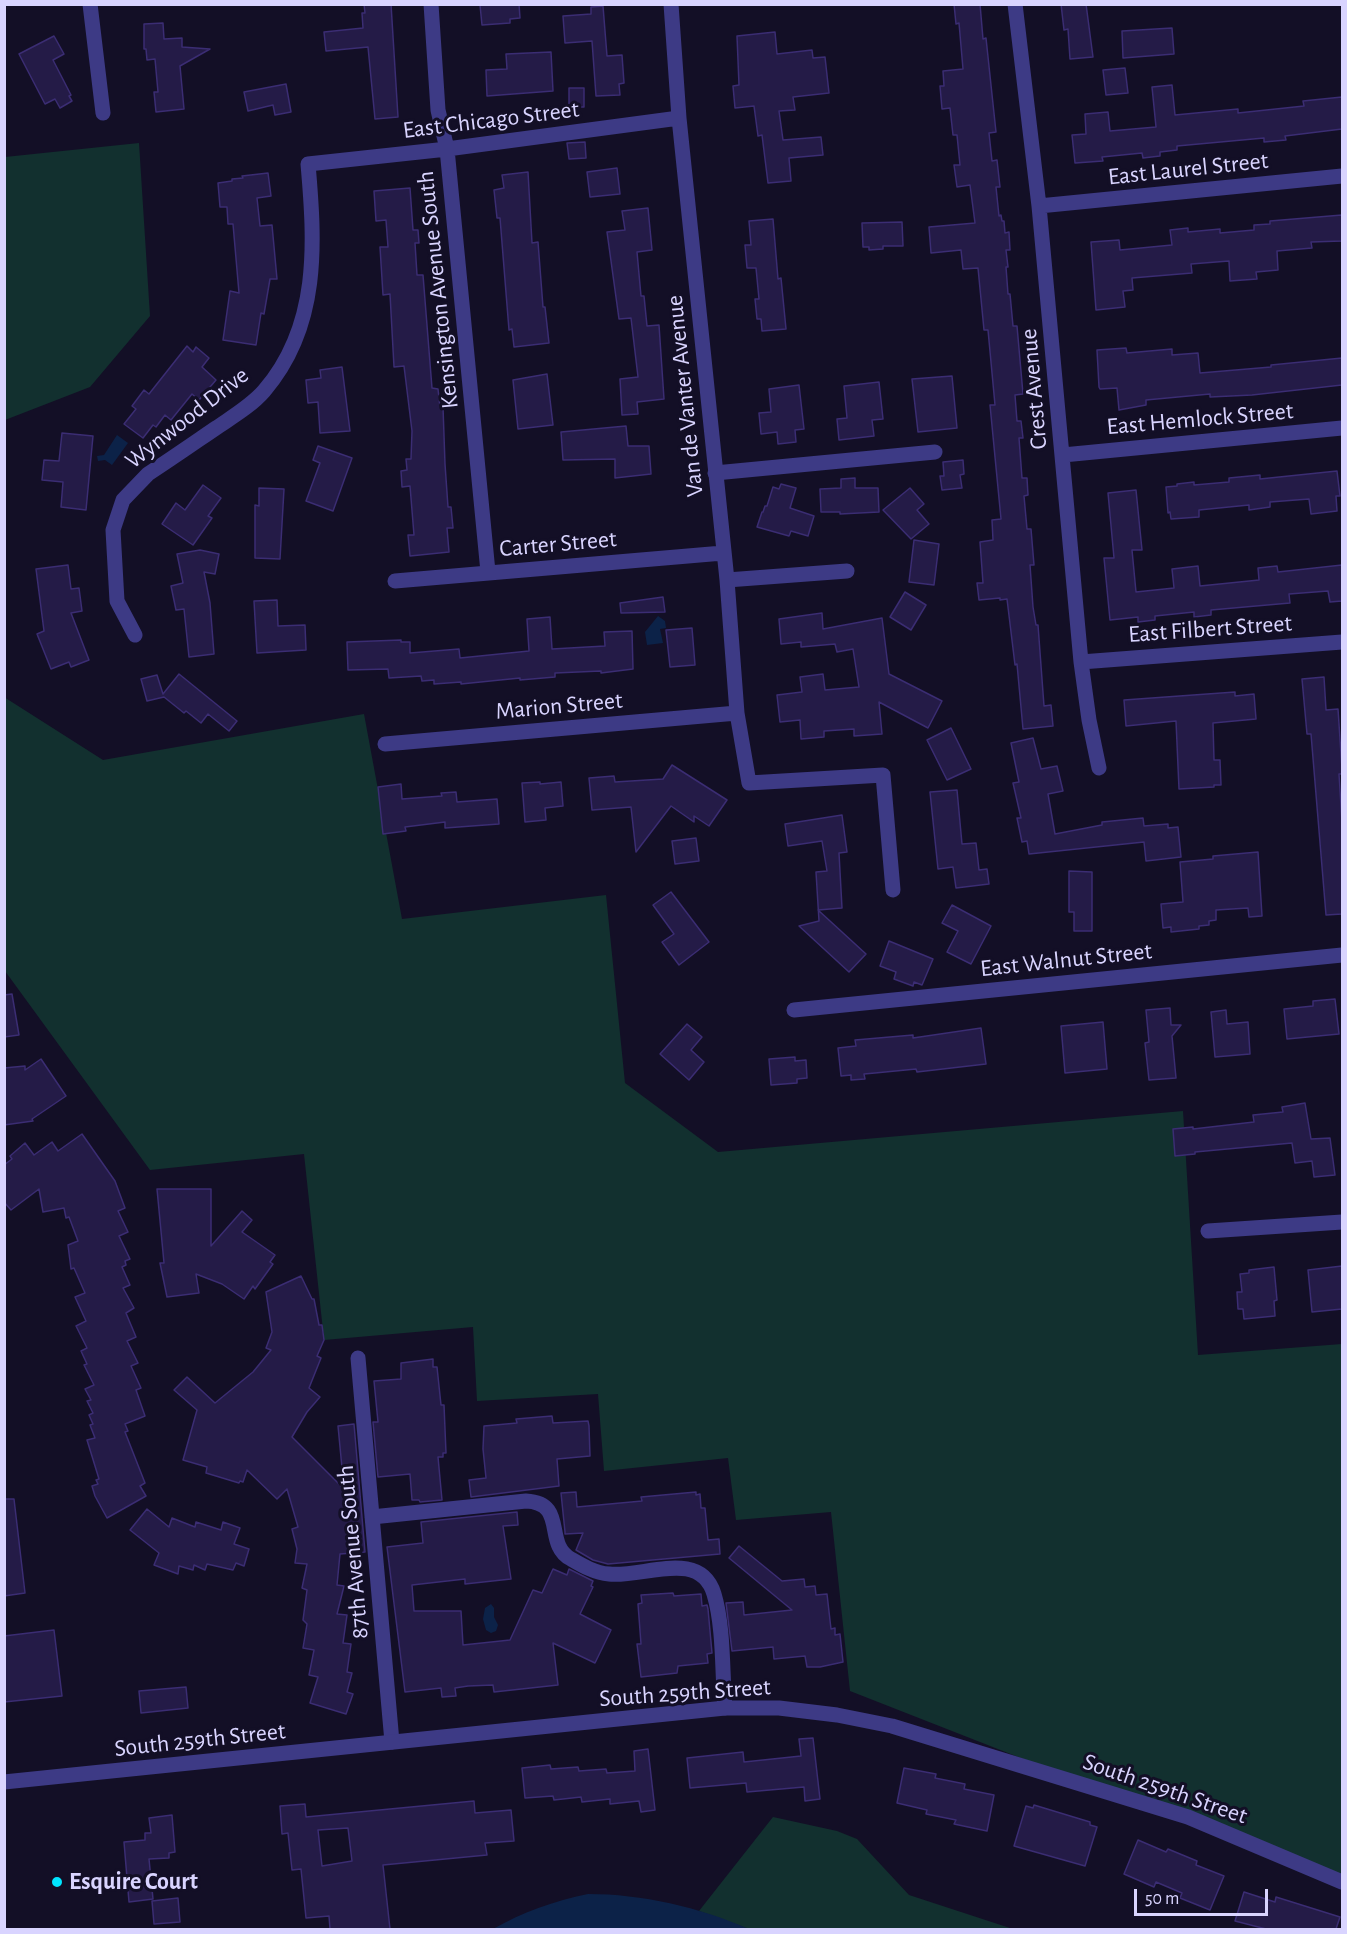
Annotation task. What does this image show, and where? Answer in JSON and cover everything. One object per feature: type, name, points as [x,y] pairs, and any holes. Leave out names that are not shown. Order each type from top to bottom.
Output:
[{"type":"street","points":[[90,4],[103,114]]},
{"type":"street","name":"Kensington Avenue South","points":[[431,4],[438,110],[447,148],[488,572]]},
{"type":"street","name":"Van de Vanter Avenue","points":[[671,4],[679,118],[727,580],[737,712],[749,783],[883,775],[893,890]]},
{"type":"street","name":"Crest Avenue","points":[[1015,4],[1039,206],[1081,662],[1089,720],[1099,768]]},
{"type":"street","name":"East Chicago Street","points":[[308,164],[679,118]]},
{"type":"street","name":"Wynwood Drive","points":[[135,635],[117,601],[113,530],[116,516],[123,500],[135,485],[238,413],[263,392],[281,367],[298,333],[310,284],[313,229],[308,164]]},
{"type":"street","name":"East Laurel Street","points":[[1039,206],[1342,176]]},
{"type":"street","name":"East Hemlock Street","points":[[1063,454],[1342,428]]},
{"type":"street","points":[[715,473],[935,452]]},
{"type":"street","name":"Carter Street","points":[[395,581],[723,553]]},
{"type":"street","points":[[727,580],[847,571]]},
{"type":"street","name":"East Filbert Street","points":[[1081,662],[1342,642]]},
{"type":"street","name":"Marion Street","points":[[386,744],[737,712]]},
{"type":"street","name":"East Walnut Street","points":[[794,1010],[1342,955]]},
{"type":"street","points":[[1208,1231],[1342,1222]]},
{"type":"street","name":"87th Avenue South","points":[[358,1358],[392,1742]]},
{"type":"street","points":[[372,1517],[526,1501],[535,1502],[543,1505],[551,1515],[556,1543],[562,1553],[593,1571],[627,1574],[685,1568],[700,1572],[706,1577],[714,1592],[718,1614],[725,1708]]},
{"type":"street","name":"South 259th Street","points":[[4,1782],[725,1708],[779,1708],[837,1715],[892,1726],[1188,1816],[1342,1882]]},
{"type":"green space","points":[[139,143],[150,316],[90,387],[5,420],[5,157]]},
{"type":"green space","points":[[4,697],[103,760],[364,714],[402,919],[606,895],[625,1083],[718,1152],[1183,1111],[1198,1355],[1342,1344],[1342,1884],[850,1691],[831,1512],[736,1520],[728,1458],[604,1471],[598,1394],[477,1401],[473,1327],[324,1340],[304,1154],[150,1170],[5,971]]},
{"type":"green space","points":[[773,1817],[837,1831],[857,1839],[909,1895],[1013,1929],[749,1929],[699,1911]]},
{"type":"water","points":[[117,435],[128,443],[112,465],[105,460],[98,461],[97,456],[104,455]]},
{"type":"water","points":[[658,616],[665,621],[666,628],[660,629],[663,643],[647,645],[645,632]]},
{"type":"water","points":[[491,1604],[498,1625],[496,1631],[491,1633],[486,1630],[483,1619],[485,1608]]},
{"type":"water","points":[[588,1894],[629,1896],[670,1903],[710,1914],[749,1929],[493,1929],[539,1908]]},
{"type":"building","points":[[364,4],[391,4],[398,117],[375,119],[368,47],[326,51],[324,32],[363,28]]},
{"type":"building","points":[[519,4],[520,18],[510,19],[510,23],[482,25],[480,5]]},
{"type":"building","points":[[954,4],[980,4],[983,39],[986,38],[996,132],[989,133],[992,161],[997,160],[1000,187],[996,187],[999,216],[1001,215],[1004,221],[1005,233],[1009,232],[1010,250],[1006,250],[1008,294],[1010,294],[1013,326],[1017,326],[1023,394],[1015,395],[1017,421],[1021,421],[1023,438],[1019,438],[1022,478],[1027,478],[1028,495],[1024,496],[1027,529],[1031,529],[1034,565],[1030,565],[1033,607],[1036,625],[1038,625],[1044,706],[1051,705],[1053,726],[1023,729],[1017,664],[1015,665],[1007,599],[979,600],[977,583],[983,583],[980,542],[993,540],[992,520],[1001,519],[990,405],[995,405],[988,330],[984,330],[978,268],[963,269],[961,250],[931,253],[929,227],[975,223],[970,185],[957,187],[954,165],[960,165],[957,135],[953,135],[950,108],[942,109],[940,86],[944,86],[943,71],[963,69],[959,23],[956,24]]},
{"type":"building","points":[[1061,4],[1086,4],[1093,57],[1070,59],[1068,29],[1064,30]]},
{"type":"building","points":[[603,6],[607,56],[622,55],[624,83],[619,84],[620,95],[596,96],[592,41],[565,43],[563,16],[591,14],[591,7]]},
{"type":"building","points":[[163,23],[164,39],[182,38],[182,47],[210,49],[180,66],[184,109],[156,112],[154,92],[158,92],[155,59],[147,60],[146,49],[144,49],[144,24]]},
{"type":"building","points":[[1172,28],[1174,54],[1123,58],[1122,31]]},
{"type":"building","points":[[775,32],[777,54],[812,50],[813,58],[825,57],[829,93],[793,97],[795,110],[779,111],[783,140],[821,137],[823,155],[789,158],[791,181],[768,183],[762,135],[758,136],[754,106],[735,108],[733,86],[739,85],[737,36]]},
{"type":"building","points":[[54,36],[64,54],[53,60],[72,101],[60,108],[55,99],[45,104],[19,54]]},
{"type":"building","points":[[551,52],[553,91],[487,96],[486,70],[507,69],[506,54]]},
{"type":"building","points":[[1125,68],[1128,93],[1106,95],[1103,70]]},
{"type":"building","points":[[286,84],[291,112],[275,115],[273,105],[248,111],[244,92]]},
{"type":"building","points":[[1172,85],[1175,115],[1238,109],[1238,113],[1304,106],[1303,101],[1342,97],[1342,129],[1285,136],[1286,140],[1264,142],[1264,138],[1177,146],[1177,150],[1160,152],[1160,156],[1143,158],[1142,153],[1102,157],[1103,161],[1075,163],[1072,135],[1086,134],[1085,114],[1108,112],[1110,131],[1156,127],[1152,87]]},
{"type":"building","points":[[569,88],[584,88],[584,107],[569,107]]},
{"type":"building","points":[[585,142],[586,158],[569,159],[567,143]]},
{"type":"building","points":[[617,168],[620,194],[590,197],[587,172]]},
{"type":"building","points":[[528,172],[532,243],[538,242],[543,307],[545,307],[549,343],[514,347],[512,329],[509,330],[500,218],[497,218],[494,190],[504,188],[502,175]]},
{"type":"building","points":[[268,173],[271,196],[257,198],[260,226],[272,225],[277,279],[270,279],[256,345],[223,340],[230,291],[239,293],[233,224],[228,224],[227,207],[220,207],[218,183],[243,178],[242,176]]},
{"type":"building","points":[[410,188],[413,230],[418,230],[419,243],[415,243],[417,275],[423,275],[432,388],[438,389],[440,407],[443,407],[448,507],[451,507],[453,528],[447,528],[449,552],[410,556],[408,535],[414,535],[410,486],[402,487],[401,471],[407,470],[406,459],[411,459],[412,431],[404,366],[394,367],[390,294],[383,295],[380,247],[388,247],[386,220],[376,221],[374,191]]},
{"type":"building","points":[[648,208],[652,250],[637,252],[641,296],[644,296],[647,326],[659,325],[664,399],[637,402],[638,414],[622,415],[620,379],[638,377],[631,318],[619,319],[607,232],[625,230],[622,211]]},
{"type":"building","points":[[1342,215],[1342,241],[1311,242],[1312,248],[1277,251],[1278,270],[1256,272],[1257,279],[1230,281],[1229,261],[1191,264],[1192,273],[1132,278],[1133,290],[1123,291],[1125,307],[1096,310],[1091,242],[1119,240],[1120,250],[1172,245],[1170,230],[1188,228],[1188,232],[1220,229],[1220,233],[1254,230],[1254,225],[1270,224],[1270,221]]},
{"type":"building","points":[[773,219],[778,279],[781,278],[786,329],[762,331],[761,319],[757,319],[755,299],[759,299],[756,268],[747,268],[745,245],[751,245],[749,221]]},
{"type":"building","points":[[902,222],[903,246],[883,246],[883,249],[869,250],[869,247],[863,247],[862,223]]},
{"type":"building","points":[[187,346],[193,352],[196,347],[209,358],[202,367],[216,380],[199,400],[192,394],[171,420],[165,415],[143,438],[124,424],[136,409],[132,406],[144,390],[149,394]]},
{"type":"building","points":[[1126,348],[1127,353],[1172,349],[1172,355],[1198,353],[1200,373],[1342,358],[1342,385],[1252,395],[1210,397],[1210,394],[1146,400],[1146,405],[1119,410],[1117,388],[1100,389],[1099,387],[1097,350]]},
{"type":"building","points":[[342,367],[350,431],[320,433],[318,402],[308,403],[306,380],[321,378],[320,370]]},
{"type":"building","points":[[547,374],[553,425],[518,429],[513,380]]},
{"type":"building","points":[[952,376],[957,428],[918,432],[912,379]]},
{"type":"building","points":[[879,382],[883,419],[872,420],[874,436],[839,440],[837,419],[847,418],[844,386]]},
{"type":"building","points":[[799,385],[804,429],[795,430],[796,442],[778,444],[777,432],[761,434],[759,413],[771,412],[769,389]]},
{"type":"building","points":[[626,426],[628,446],[649,446],[651,474],[615,478],[615,459],[563,460],[561,432]]},
{"type":"building","points":[[62,433],[93,436],[86,510],[61,507],[63,482],[42,480],[44,460],[59,461]]},
{"type":"building","points":[[318,446],[352,458],[333,511],[306,501],[320,463],[313,460]]},
{"type":"building","points":[[963,460],[964,474],[960,475],[962,488],[942,490],[940,476],[944,476],[943,462]]},
{"type":"building","points":[[1337,471],[1340,496],[1336,496],[1337,511],[1311,514],[1309,499],[1270,502],[1270,507],[1249,510],[1249,505],[1199,510],[1199,517],[1171,519],[1170,512],[1168,513],[1166,487],[1177,486],[1177,484],[1194,482],[1194,485],[1229,482],[1229,478],[1260,475],[1260,479]]},
{"type":"building","points":[[855,478],[855,488],[878,488],[879,512],[840,514],[840,512],[821,512],[820,489],[841,488],[841,479]]},
{"type":"building","points":[[781,484],[796,488],[790,508],[814,516],[808,536],[791,531],[789,536],[757,527],[773,487],[779,489]]},
{"type":"building","points":[[203,485],[221,498],[208,516],[212,518],[193,545],[162,524],[176,503],[185,510]]},
{"type":"building","points":[[259,488],[284,489],[280,559],[255,558],[255,505],[259,506]]},
{"type":"building","points":[[910,488],[924,504],[917,510],[929,524],[911,539],[883,510]]},
{"type":"building","points":[[1136,490],[1142,550],[1132,550],[1136,592],[1174,588],[1172,569],[1198,566],[1200,586],[1259,580],[1258,568],[1277,566],[1278,572],[1342,565],[1342,601],[1330,602],[1328,591],[1289,594],[1290,603],[1211,610],[1211,615],[1194,617],[1194,612],[1155,616],[1155,620],[1138,622],[1138,617],[1110,620],[1104,558],[1114,558],[1108,493]]},
{"type":"building","points":[[914,540],[939,544],[934,585],[909,582]]},
{"type":"building","points":[[200,550],[219,554],[215,574],[204,572],[210,603],[214,654],[189,657],[184,609],[176,610],[171,586],[183,583],[177,554]]},
{"type":"building","points":[[68,565],[71,589],[79,588],[82,611],[71,613],[89,660],[71,667],[69,662],[51,669],[37,634],[44,631],[36,569]]},
{"type":"building","points":[[905,592],[926,605],[911,630],[890,617]]},
{"type":"building","points":[[663,597],[665,612],[621,613],[620,603]]},
{"type":"building","points":[[277,600],[278,626],[305,625],[306,650],[257,653],[254,601]]},
{"type":"building","points":[[822,613],[823,629],[882,618],[889,674],[942,701],[928,728],[879,702],[882,734],[854,736],[854,729],[824,731],[824,737],[801,739],[800,720],[780,722],[777,695],[802,692],[800,677],[823,674],[825,690],[859,687],[853,649],[837,652],[835,644],[801,647],[801,642],[781,644],[779,619]]},
{"type":"building","points":[[550,617],[552,649],[605,646],[604,632],[632,631],[633,669],[601,673],[601,671],[555,673],[555,677],[461,684],[461,682],[434,684],[434,680],[422,681],[421,676],[389,678],[388,669],[348,670],[347,642],[401,640],[401,642],[410,642],[410,653],[459,649],[460,658],[529,651],[527,619]]},
{"type":"building","points":[[692,628],[695,665],[670,667],[666,630]]},
{"type":"building","points":[[179,674],[237,721],[229,731],[208,714],[201,723],[164,697],[147,701],[141,679],[157,675],[163,694]]},
{"type":"building","points":[[1324,677],[1326,710],[1338,709],[1342,769],[1342,774],[1339,774],[1342,822],[1342,914],[1326,915],[1311,734],[1307,734],[1302,679]]},
{"type":"building","points":[[1235,692],[1235,696],[1254,694],[1256,719],[1213,723],[1214,760],[1220,760],[1221,785],[1179,789],[1176,721],[1126,726],[1124,700]]},
{"type":"building","points":[[951,728],[971,769],[947,780],[927,740]]},
{"type":"building","points":[[1033,738],[1041,769],[1057,766],[1063,791],[1048,794],[1055,834],[1102,825],[1102,822],[1143,818],[1144,826],[1168,824],[1168,828],[1178,827],[1181,857],[1146,861],[1144,842],[1029,854],[1027,841],[1022,842],[1017,818],[1021,818],[1013,783],[1019,782],[1011,743]]},
{"type":"building","points":[[672,765],[727,800],[709,826],[694,816],[694,822],[671,806],[636,852],[631,807],[592,810],[589,778],[614,776],[615,782],[663,779]]},
{"type":"building","points":[[540,782],[540,784],[561,782],[563,806],[545,808],[546,820],[525,822],[522,783]]},
{"type":"building","points":[[401,784],[402,799],[442,796],[441,793],[456,792],[457,802],[497,799],[499,824],[445,828],[445,822],[405,827],[406,831],[383,834],[378,787]]},
{"type":"building","points":[[957,790],[962,844],[976,843],[979,870],[987,869],[989,884],[956,888],[953,867],[938,869],[930,792]]},
{"type":"building","points":[[842,815],[847,852],[839,853],[842,908],[818,910],[816,872],[827,871],[822,841],[788,846],[785,824]]},
{"type":"building","points":[[696,838],[699,861],[675,864],[672,841]]},
{"type":"building","points":[[1258,852],[1262,916],[1249,917],[1248,908],[1216,910],[1216,920],[1209,921],[1209,925],[1199,926],[1199,929],[1171,932],[1171,927],[1163,928],[1161,904],[1183,902],[1180,862]]},
{"type":"building","points":[[1069,871],[1092,872],[1092,931],[1074,931],[1074,912],[1069,912]]},
{"type":"building","points":[[671,892],[709,942],[679,965],[662,942],[674,934],[653,905]]},
{"type":"building","points":[[952,905],[991,926],[971,964],[947,952],[958,931],[942,923]]},
{"type":"building","points":[[818,910],[866,954],[849,972],[799,926],[819,921]]},
{"type":"building","points":[[889,941],[933,959],[922,985],[914,982],[913,986],[894,979],[896,972],[880,966]]},
{"type":"building","points":[[12,994],[19,1035],[4,1037],[4,995]]},
{"type":"building","points":[[1335,999],[1339,1034],[1287,1039],[1284,1009],[1313,1006],[1313,1001]]},
{"type":"building","points":[[1170,1008],[1171,1025],[1181,1025],[1172,1036],[1176,1078],[1149,1080],[1145,1043],[1149,1042],[1146,1010]]},
{"type":"building","points":[[1226,1010],[1227,1024],[1248,1022],[1250,1054],[1215,1057],[1211,1012]]},
{"type":"building","points":[[1103,1022],[1107,1069],[1065,1073],[1061,1026]]},
{"type":"building","points":[[687,1024],[702,1037],[691,1050],[704,1062],[689,1080],[660,1054]]},
{"type":"building","points":[[981,1028],[986,1064],[917,1072],[916,1069],[864,1074],[865,1079],[851,1080],[851,1075],[841,1076],[838,1048],[856,1046],[855,1040],[913,1035],[913,1038]]},
{"type":"building","points":[[795,1057],[795,1061],[806,1060],[807,1078],[797,1079],[797,1083],[771,1085],[769,1059]]},
{"type":"building","points":[[41,1059],[66,1096],[32,1119],[33,1121],[4,1125],[4,1068],[25,1066],[25,1070]]},
{"type":"building","points":[[1305,1103],[1311,1139],[1330,1138],[1335,1175],[1314,1177],[1312,1161],[1295,1163],[1292,1143],[1175,1156],[1173,1129],[1254,1122],[1253,1115],[1283,1112],[1282,1107]]},
{"type":"building","points":[[82,1134],[115,1181],[125,1208],[118,1211],[128,1232],[119,1236],[130,1259],[125,1261],[126,1265],[122,1267],[130,1285],[123,1288],[134,1308],[126,1313],[136,1337],[127,1341],[138,1363],[131,1366],[141,1388],[136,1390],[145,1416],[125,1424],[128,1431],[125,1432],[145,1483],[140,1486],[146,1496],[107,1518],[92,1486],[98,1484],[96,1480],[99,1479],[87,1440],[95,1438],[89,1415],[93,1413],[87,1401],[91,1400],[85,1389],[94,1385],[84,1365],[87,1364],[81,1351],[87,1348],[76,1326],[86,1321],[75,1297],[85,1293],[74,1268],[71,1269],[68,1245],[78,1241],[69,1217],[66,1218],[64,1208],[43,1212],[39,1189],[11,1210],[4,1202],[4,1165],[12,1159],[10,1156],[25,1143],[34,1155],[52,1142],[58,1151]]},
{"type":"building","points":[[157,1189],[211,1189],[211,1246],[242,1211],[252,1220],[242,1232],[275,1255],[270,1262],[273,1264],[255,1289],[253,1286],[244,1299],[222,1284],[196,1274],[199,1293],[167,1297],[160,1263],[164,1263]]},
{"type":"building","points":[[1342,1266],[1342,1309],[1312,1312],[1308,1270]]},
{"type":"building","points":[[1274,1267],[1277,1300],[1274,1301],[1275,1316],[1244,1319],[1243,1309],[1238,1309],[1237,1292],[1242,1292],[1240,1274],[1249,1273],[1249,1270]]},
{"type":"building","points":[[301,1276],[314,1299],[324,1340],[317,1356],[321,1358],[309,1388],[320,1397],[307,1412],[292,1437],[344,1489],[338,1426],[354,1424],[365,1552],[340,1554],[337,1585],[344,1586],[337,1614],[347,1615],[343,1643],[351,1644],[347,1672],[352,1673],[347,1692],[353,1694],[346,1714],[310,1703],[318,1677],[309,1675],[314,1650],[303,1648],[307,1624],[303,1620],[307,1590],[302,1588],[307,1564],[295,1563],[297,1549],[292,1529],[298,1527],[287,1489],[277,1499],[247,1470],[243,1482],[239,1483],[206,1473],[207,1467],[183,1460],[197,1410],[174,1390],[187,1377],[215,1403],[253,1372],[271,1350],[266,1348],[272,1332],[266,1292]]},
{"type":"building","points":[[433,1359],[433,1367],[437,1367],[441,1405],[444,1405],[446,1453],[443,1453],[443,1457],[438,1457],[442,1500],[420,1502],[412,1500],[410,1474],[378,1477],[373,1422],[378,1422],[374,1381],[401,1379],[401,1363]]},
{"type":"building","points":[[552,1416],[553,1423],[588,1421],[590,1456],[557,1459],[559,1486],[471,1497],[469,1480],[486,1478],[483,1449],[484,1426],[517,1423],[516,1419]]},
{"type":"building","points":[[576,1492],[577,1507],[642,1501],[641,1497],[696,1492],[696,1495],[700,1494],[701,1508],[705,1508],[708,1540],[719,1539],[720,1554],[608,1564],[593,1560],[576,1550],[583,1533],[565,1534],[561,1493]]},
{"type":"building","points":[[4,1499],[14,1499],[25,1593],[4,1596]]},
{"type":"building","points":[[147,1509],[169,1527],[172,1518],[195,1527],[196,1522],[221,1530],[223,1522],[240,1528],[234,1544],[249,1549],[244,1566],[236,1563],[233,1570],[207,1564],[205,1570],[194,1565],[193,1570],[179,1566],[178,1574],[154,1565],[159,1553],[130,1530]]},
{"type":"building","points":[[517,1512],[518,1525],[503,1526],[511,1579],[465,1584],[465,1579],[412,1585],[414,1611],[461,1611],[463,1645],[510,1640],[533,1590],[542,1593],[553,1569],[567,1575],[569,1569],[593,1581],[591,1586],[593,1587],[580,1614],[611,1630],[595,1663],[553,1643],[558,1685],[494,1692],[493,1685],[468,1686],[455,1688],[456,1696],[442,1697],[441,1688],[405,1692],[387,1547],[423,1543],[421,1522]]},
{"type":"building","points":[[739,1546],[782,1581],[804,1579],[805,1587],[815,1586],[816,1595],[827,1594],[831,1629],[835,1628],[835,1635],[840,1634],[843,1662],[807,1667],[805,1656],[774,1659],[773,1647],[732,1651],[726,1603],[743,1602],[744,1615],[792,1610],[729,1558]]},
{"type":"building","points":[[673,1593],[674,1596],[701,1594],[702,1606],[707,1605],[708,1609],[712,1653],[707,1654],[708,1663],[678,1666],[677,1673],[641,1677],[637,1644],[641,1644],[638,1604],[642,1603],[641,1595]]},
{"type":"building","points":[[54,1630],[62,1696],[4,1702],[4,1636]]},
{"type":"building","points":[[186,1687],[188,1708],[141,1713],[139,1691]]},
{"type":"building","points":[[813,1738],[820,1799],[805,1801],[804,1787],[747,1792],[746,1783],[690,1788],[687,1758],[743,1752],[744,1762],[801,1756],[799,1739]]},
{"type":"building","points":[[648,1749],[655,1810],[641,1812],[639,1801],[610,1804],[610,1799],[582,1802],[581,1797],[554,1800],[553,1796],[525,1798],[522,1768],[550,1765],[551,1769],[578,1767],[579,1771],[606,1769],[607,1773],[635,1771],[634,1751]]},
{"type":"building","points":[[904,1768],[936,1774],[935,1778],[965,1784],[964,1789],[994,1795],[987,1831],[954,1824],[956,1820],[926,1814],[927,1810],[897,1803]]},
{"type":"building","points":[[474,1801],[475,1813],[511,1810],[514,1841],[485,1843],[487,1855],[383,1865],[390,1929],[330,1929],[329,1916],[306,1918],[301,1869],[292,1870],[288,1833],[282,1834],[280,1806],[305,1804],[306,1817]],"holes":[[[348,1828],[352,1861],[322,1866],[318,1830]]]},
{"type":"building","points":[[1034,1805],[1090,1822],[1090,1825],[1097,1827],[1085,1866],[1014,1846],[1026,1806],[1033,1808]]},
{"type":"building","points":[[172,1815],[175,1852],[169,1853],[169,1858],[149,1859],[153,1899],[129,1902],[124,1842],[145,1840],[145,1833],[151,1833],[149,1818]]},
{"type":"building","points":[[1138,1840],[1166,1852],[1168,1849],[1197,1861],[1196,1865],[1224,1876],[1210,1910],[1180,1898],[1182,1893],[1156,1882],[1154,1887],[1124,1874]]},
{"type":"building","points":[[1244,1892],[1275,1902],[1276,1897],[1340,1917],[1336,1929],[1266,1929],[1235,1921]]},
{"type":"building","points":[[178,1898],[180,1922],[154,1924],[152,1901]]},
{"type":"place","name":"Esquire Court","points":[[57,1882]]}]
